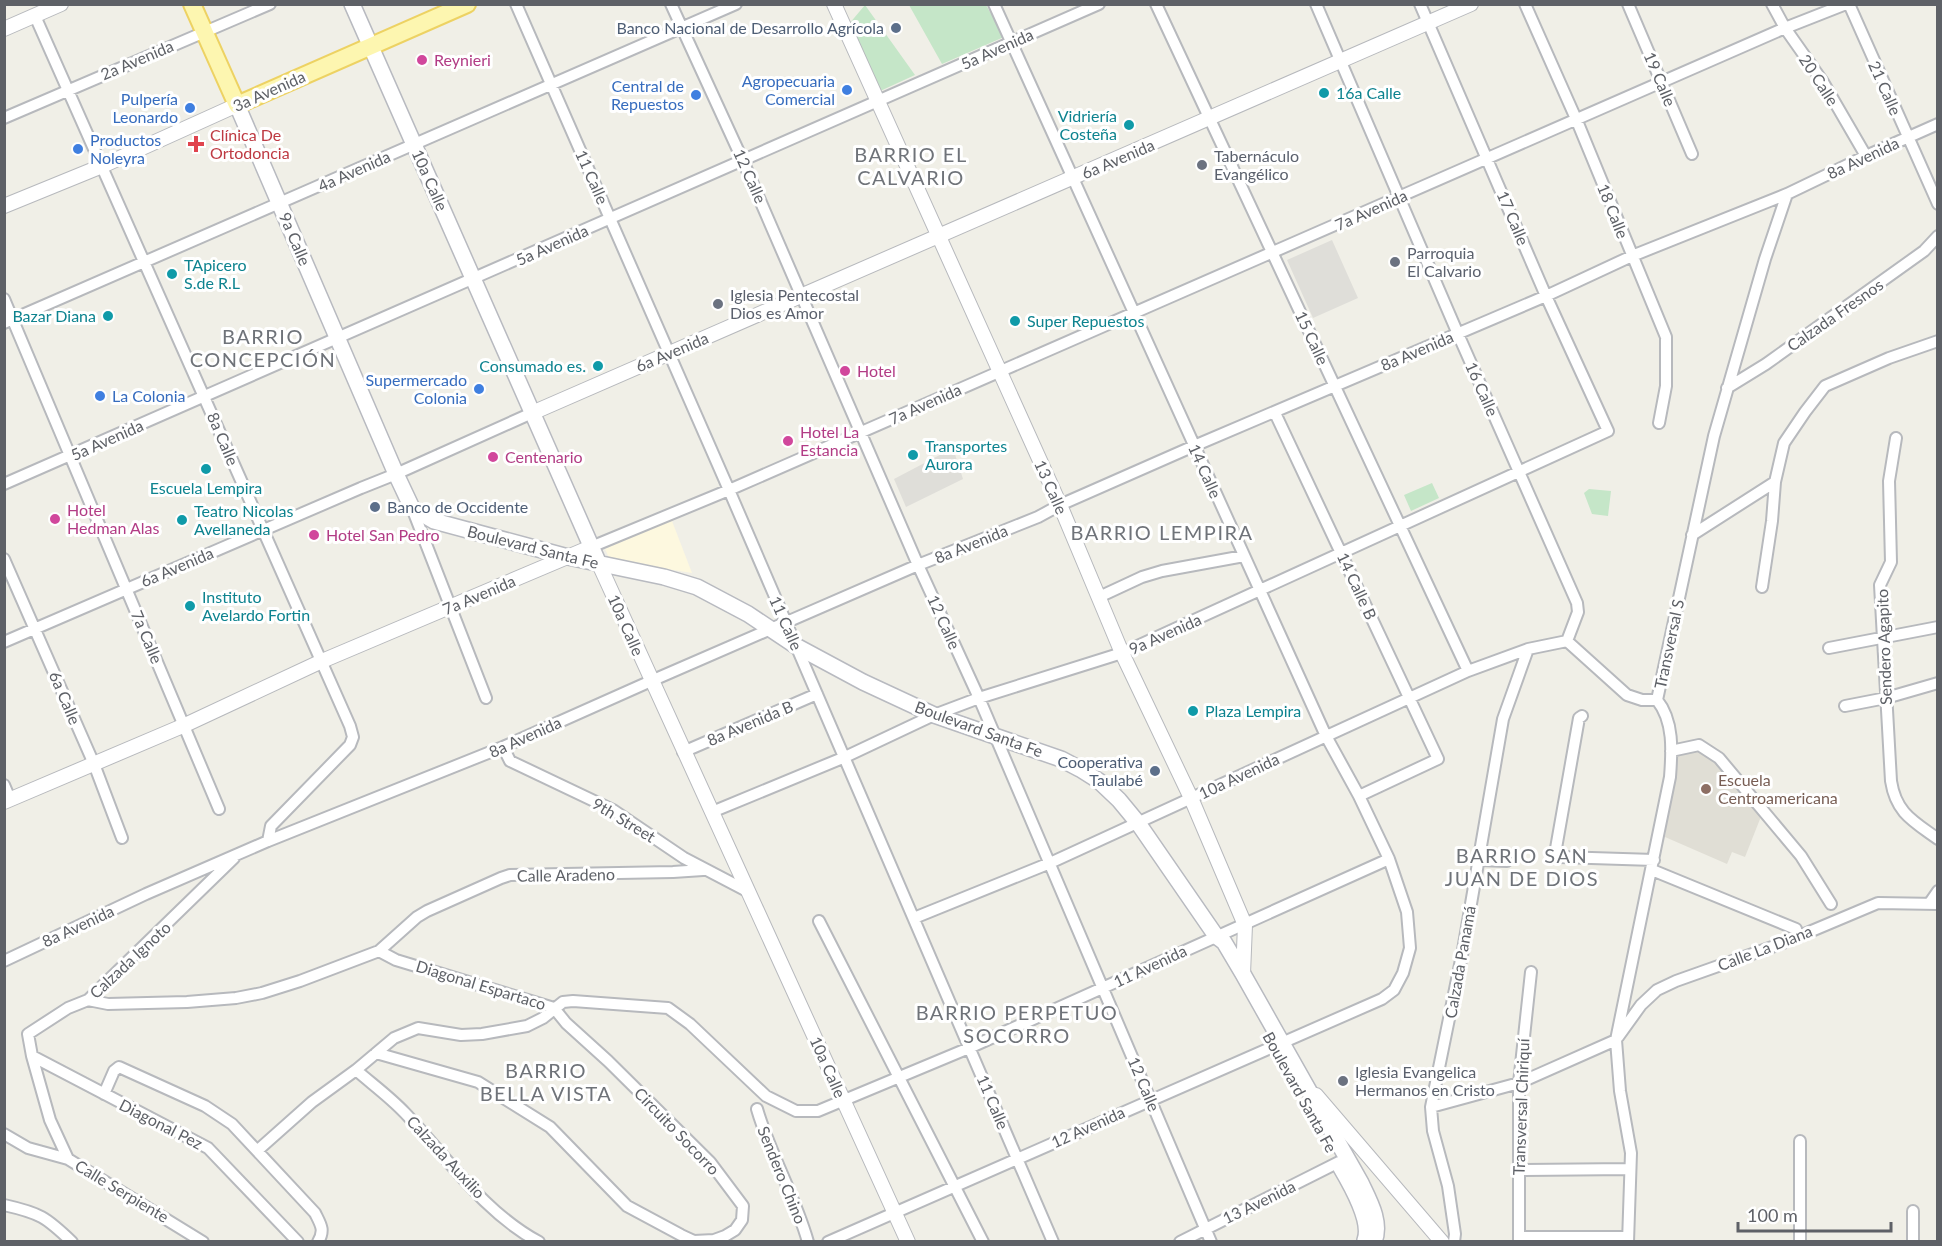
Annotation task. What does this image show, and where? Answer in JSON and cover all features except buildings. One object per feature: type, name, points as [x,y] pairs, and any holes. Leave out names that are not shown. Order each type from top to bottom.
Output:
[{"type":"main road","name":"9a Calle","points":[[192,4],[396,474]]},
{"type":"main road","name":"10a Calle","points":[[352,4],[599,564]]},
{"type":"main road","name":"3a Avenida","points":[[237,105],[467,4]]},
{"type":"main road","points":[[396,474],[412,508]]},
{"type":"main road","name":"Boulevard Santa Fe","points":[[412,508],[434,521],[568,557],[664,577],[696,587],[748,614],[778,626],[796,646],[863,682],[934,715],[1061,759],[1099,781],[1138,823],[1216,936],[1224,942],[1243,974],[1301,1094],[1339,1162],[1362,1211],[1370,1221]]},
{"type":"main road","name":"Boulevard Santa Fe","points":[[1216,936],[1218,946],[1297,1070],[1361,1183],[1370,1221]]},
{"type":"main road","points":[[1365,1242],[1370,1221]]},
{"type":"main road","points":[[1370,1221],[1376,1237],[1374,1242]]},
{"type":"street","points":[[4,29],[61,4]]},
{"type":"street","name":"2a Avenida","points":[[4,118],[270,4]]},
{"type":"street","name":"11 Calle","points":[[516,4],[729,490],[778,626]]},
{"type":"street","name":"12 Calle","points":[[671,4],[743,161],[918,565],[979,698],[1211,1242]]},
{"type":"street","name":"4a Avenida","points":[[9,321],[736,4]]},
{"type":"street","name":"13 Calle","points":[[834,4],[1060,506],[1122,653],[1191,798],[1245,925],[1243,974]]},
{"type":"street","name":"14 Calle","points":[[994,4],[1326,736],[1359,796],[1389,859],[1407,912],[1410,948],[1403,973]]},
{"type":"street","name":"5a Avenida","points":[[4,484],[1099,4]]},
{"type":"street","name":"15 Calle","points":[[1156,4],[1468,671]]},
{"type":"street","name":"16 Calle","points":[[1316,4],[1577,603],[1578,612],[1567,641]]},
{"type":"street","name":"17 Calle","points":[[1420,4],[1546,296],[1608,431]]},
{"type":"street","name":"6a Avenida","points":[[4,642],[396,474],[1471,4]]},
{"type":"street","name":"18 Calle","points":[[1526,4],[1666,337],[1666,386],[1659,423]]},
{"type":"street","name":"19 Calle","points":[[1628,4],[1692,154]]},
{"type":"street","name":"20 Calle","points":[[1772,4],[1785,28],[1823,82],[1866,156]]},
{"type":"street","name":"7a Avenida","points":[[7,800],[185,725],[322,661],[729,490],[1785,28],[1847,4]]},
{"type":"street","name":"21 Calle","points":[[1847,4],[1938,204]]},
{"type":"street","name":"8a Calle","points":[[36,16],[351,726],[353,737],[350,745],[271,826],[268,841]]},
{"type":"street","name":"3a Avenida","points":[[4,207],[237,105]]},
{"type":"street","name":"8a Avenida","points":[[4,961],[237,854],[502,747],[918,565],[1038,517],[1194,446],[1546,296],[1632,256],[1787,194],[1938,124]]},
{"type":"street","name":"Transversal S","points":[[1628,1239],[1631,1153],[1620,1091],[1616,1040],[1670,777],[1671,751],[1668,717],[1658,700],[1709,454],[1765,259],[1787,194]]},
{"type":"street","name":"Calzada Fresnos","points":[[1727,388],[1766,364],[1924,251],[1938,236]]},
{"type":"street","name":"7a Calle","points":[[4,299],[9,321],[71,455],[219,809]]},
{"type":"street","points":[[1762,587],[1772,521],[1775,482],[1784,442],[1804,412],[1825,386],[1889,358],[1938,341]]},
{"type":"street","name":"14 Calle B","points":[[1275,413],[1438,759],[1359,796]]},
{"type":"street","name":"9a Avenida","points":[[712,812],[845,757],[934,715],[979,698],[1122,653],[1608,431]]},
{"type":"street","name":"Sendero Agapito","points":[[1896,438],[1889,481],[1891,562],[1880,585],[1888,751],[1897,804],[1913,821],[1938,839]]},
{"type":"street","points":[[1692,535],[1775,482]]},
{"type":"street","points":[[412,508],[486,698]]},
{"type":"street","points":[[1099,597],[1142,577],[1162,571],[1244,556]]},
{"type":"street","name":"6a Calle","points":[[4,559],[94,764],[123,838]]},
{"type":"street","name":"10a Calle","points":[[599,564],[908,1242]]},
{"type":"street","points":[[1829,648],[1938,627]]},
{"type":"street","points":[[1567,641],[1627,695],[1642,700],[1658,700]]},
{"type":"street","name":"10a Avenida","points":[[914,918],[1050,863],[1468,671],[1528,649],[1567,641]]},
{"type":"street","name":"11 Calle","points":[[796,646],[1053,1242]]},
{"type":"street","name":"Calzada Panamá","points":[[1454,1242],[1455,1234],[1448,1186],[1432,1131],[1431,1107],[1479,860],[1503,719],[1528,649]]},
{"type":"street","points":[[1845,706],[1886,698],[1938,683]]},
{"type":"street","name":"8a Avenida B","points":[[683,752],[817,694]]},
{"type":"street","points":[[1582,716],[1579,718],[1554,852],[1560,857],[1653,865],[1796,929]]},
{"type":"street","points":[[1671,751],[1699,745],[1719,758],[1801,856],[1831,904]]},
{"type":"street","name":"9th Street","points":[[502,747],[510,761],[613,810],[704,870],[749,892]]},
{"type":"street","points":[[4,785],[7,800]]},
{"type":"street","name":"Calzada Ignoto","points":[[68,1159],[50,1120],[28,1034],[68,1008],[87,1000],[237,854]]},
{"type":"street","name":"11 Avenida","points":[[844,1101],[969,1048],[1389,859]]},
{"type":"street","points":[[1479,860],[1507,861]]},
{"type":"street","name":"Calle Aradeno","points":[[379,951],[427,911],[506,876],[704,870]]},
{"type":"street","points":[[1933,904],[1938,891]]},
{"type":"street","name":"Calle La Diana","points":[[1616,1040],[1641,1005],[1657,990],[1676,981],[1782,943],[1878,903],[1933,904]]},
{"type":"street","points":[[819,921],[982,1242]]},
{"type":"street","points":[[87,1000],[108,1004],[203,1002],[236,998],[294,983],[379,951]]},
{"type":"street","name":"Diagonal Espartaco","points":[[379,951],[396,960],[554,1008],[563,1002],[573,1001],[668,1008],[690,1024],[766,1096],[785,1106],[809,1112],[844,1101]]},
{"type":"street","name":"Transversal Chiriquí","points":[[1519,1239],[1519,1083],[1531,972]]},
{"type":"street","name":"12 Avenida","points":[[828,1242],[1382,999],[1394,990],[1403,973]]},
{"type":"street","points":[[258,1150],[312,1102],[356,1070],[394,1038],[418,1028],[461,1035],[496,1033],[535,1023],[554,1008]]},
{"type":"street","name":"Circuito Socorro","points":[[376,1053],[478,1082],[505,1098],[550,1127],[627,1206],[681,1234],[694,1240],[714,1240],[735,1230],[742,1220],[743,1206],[710,1161],[566,1023],[554,1008]]},
{"type":"street","points":[[1431,1107],[1519,1083],[1616,1040]]},
{"type":"street","name":"Diagonal Pez","points":[[32,1056],[208,1148],[298,1242]]},
{"type":"street","points":[[104,1095],[114,1071],[119,1067],[205,1106],[232,1124],[315,1213],[323,1228],[318,1242]]},
{"type":"street","name":"Calzada Auxilio","points":[[356,1070],[404,1112],[464,1181],[521,1232],[538,1242]]},
{"type":"street","points":[[1297,1070],[1350,1136],[1442,1242]]},
{"type":"street","points":[[1301,1094],[1318,1106],[1350,1136]]},
{"type":"street","name":"Sendero Chino","points":[[757,1108],[808,1242]]},
{"type":"street","name":"Calle Serpiente","points":[[4,1134],[28,1148],[68,1159],[203,1242]]},
{"type":"street","points":[[1800,1141],[1800,1242]]},
{"type":"street","name":"13 Avenida","points":[[1179,1242],[1339,1162]]},
{"type":"street","points":[[1518,1170],[1630,1170]]},
{"type":"street","points":[[4,1205],[45,1217],[72,1242]]},
{"type":"street","points":[[1913,1211],[1913,1242]]},
{"type":"street","points":[[1519,1239],[1628,1239]]},
{"type":"shaded area","points":[[1332,240],[1358,298],[1313,318],[1287,260]]},
{"type":"shaded area","points":[[953,448],[963,479],[906,507],[894,479]]},
{"type":"shaded area","points":[[672,521],[692,573],[610,560],[605,549],[645,530]]},
{"type":"shaded area","name":"Escuela Centroamericana","points":[[1701,751],[1713,755],[1762,814],[1745,857],[1732,852],[1727,864],[1665,837],[1676,753]]},
{"type":"green space","points":[[865,5],[915,75],[878,92],[849,24]]},
{"type":"green space","points":[[909,5],[986,5],[1004,37],[942,64]]},
{"type":"green space","points":[[1432,483],[1439,498],[1411,511],[1404,495]]},
{"type":"green space","points":[[1589,489],[1611,491],[1608,516],[1592,514],[1584,493]]},
{"type":"place","name":"Banco Nacional de Desarrollo Agrícola","points":[[896,28]]},
{"type":"place","name":"Reynieri","points":[[422,60]]},
{"type":"place","name":"Agropecuaria Comercial","points":[[847,90]]},
{"type":"place","name":"16a Calle","points":[[1324,93]]},
{"type":"place","name":"Central de Repuestos","points":[[696,95]]},
{"type":"place","name":"Pulpería Leonardo","points":[[190,108]]},
{"type":"place","name":"Vidriería Costeña","points":[[1129,125]]},
{"type":"place","name":"Clínica De Ortodoncia","points":[[196,144]]},
{"type":"place","name":"Productos Noleyra","points":[[78,149]]},
{"type":"place","name":"Tabernáculo Evangélico","points":[[1202,165]]},
{"type":"place","name":"Parroquia El Calvario","points":[[1395,262]]},
{"type":"place","name":"TApicero S.de R.L","points":[[172,274]]},
{"type":"place","name":"Iglesia Pentecostal Dios es Amor","points":[[718,304]]},
{"type":"place","name":"Bazar Diana","points":[[108,316]]},
{"type":"place","name":"Super Repuestos","points":[[1015,321]]},
{"type":"place","name":"Consumado es.","points":[[598,366]]},
{"type":"place","name":"Hotel","points":[[845,371]]},
{"type":"place","name":"Supermercado Colonia","points":[[479,389]]},
{"type":"place","name":"La Colonia","points":[[100,396]]},
{"type":"place","name":"Hotel La Estancia","points":[[788,441]]},
{"type":"place","name":"Transportes Aurora","points":[[913,455]]},
{"type":"place","name":"Centenario","points":[[493,457]]},
{"type":"place","name":"Escuela Lempira","points":[[206,469]]},
{"type":"place","name":"Banco de Occidente","points":[[375,507]]},
{"type":"place","name":"Hotel Hedman Alas","points":[[55,519]]},
{"type":"place","name":"Teatro Nicolas Avellaneda","points":[[182,520]]},
{"type":"place","name":"Hotel San Pedro","points":[[314,535]]},
{"type":"place","name":"Instituto Avelardo Fortin","points":[[190,606]]},
{"type":"place","name":"Plaza Lempira","points":[[1193,711]]},
{"type":"place","name":"Cooperativa Taulabé","points":[[1155,771]]},
{"type":"place","name":"Escuela Centroamericana","points":[[1706,789]]},
{"type":"place","name":"Iglesia Evangelica Hermanos en Cristo","points":[[1343,1081]]},
{"type":"district","name":"BARRIO EL CALVARIO","points":[[911,166]]},
{"type":"district","name":"BARRIO CONCEPCIÓN","points":[[263,348]]},
{"type":"district","name":"BARRIO LEMPIRA","points":[[1162,533]]},
{"type":"district","name":"BARRIO SAN JUAN DE DIOS","points":[[1522,868]]},
{"type":"district","name":"BARRIO PERPETUO SOCORRO","points":[[1017,1024]]},
{"type":"district","name":"BARRIO BELLA VISTA","points":[[546,1082]]}]
